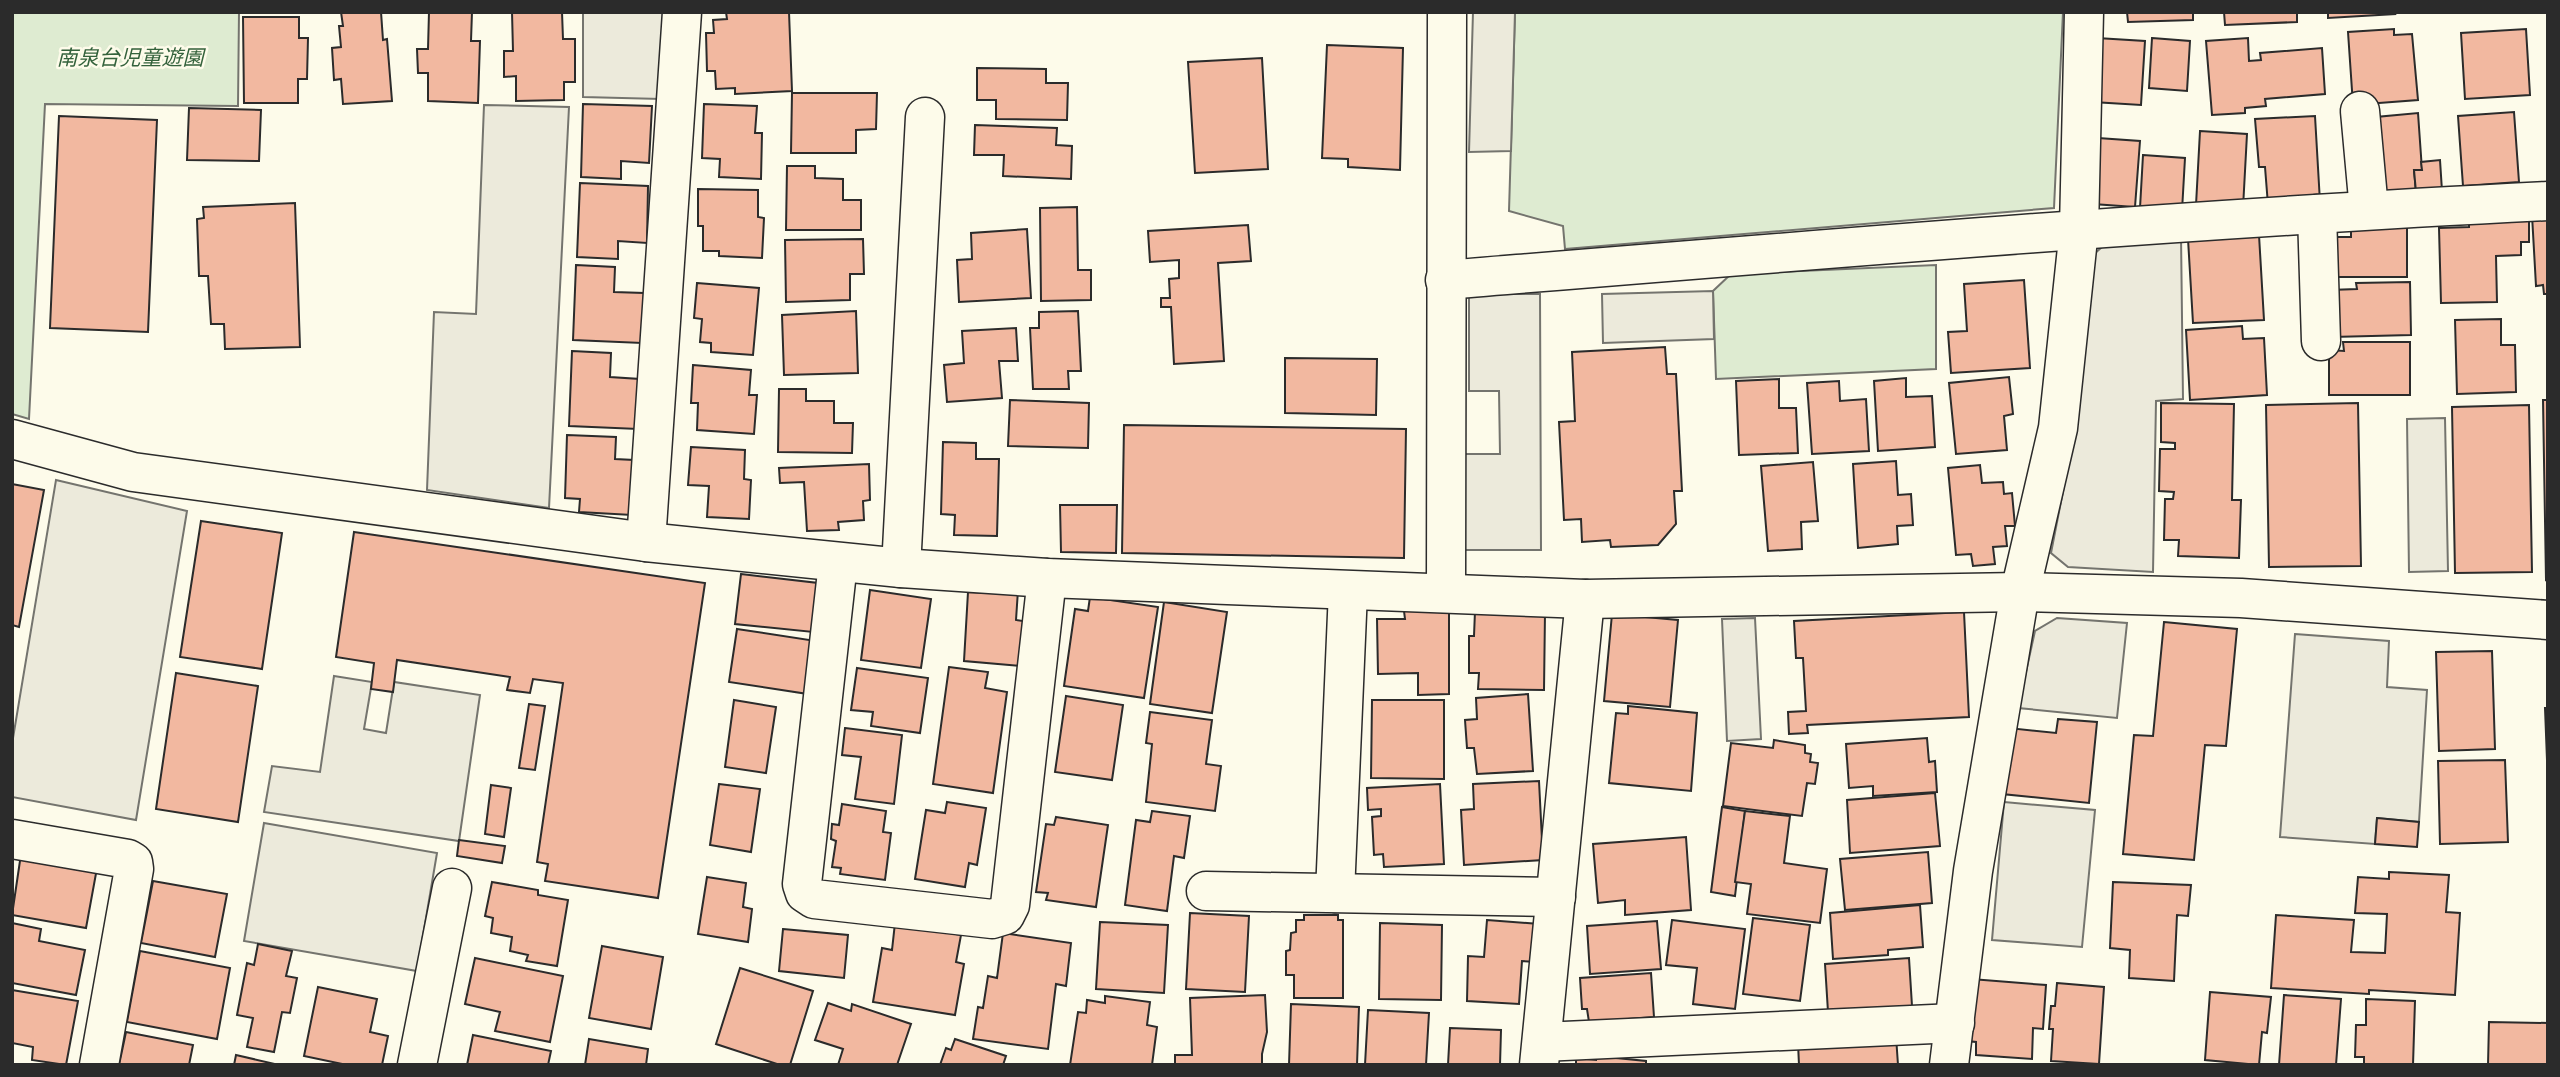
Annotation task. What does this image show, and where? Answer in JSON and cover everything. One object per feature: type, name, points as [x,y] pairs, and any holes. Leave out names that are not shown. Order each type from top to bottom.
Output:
[{"type":"street","points":[[646,542],[682,12]]},
{"type":"street","points":[[1446,593],[1447,12]]},
{"type":"street","points":[[1949,1065],[1973,871],[2020,592],[2058,428],[2079,229],[2084,12]]},
{"type":"street","points":[[2360,111],[2369,210]]},
{"type":"street","points":[[901,568],[925,117]]},
{"type":"street","points":[[1445,280],[2079,229],[2548,201]]},
{"type":"street","points":[[2317,214],[2321,341]]},
{"type":"street","points":[[12,439],[133,472],[646,542],[901,568],[1047,578],[1585,599],[2020,592],[2241,597],[2548,620]]},
{"type":"street","points":[[838,563],[802,884],[805,893],[814,899],[992,919],[1005,915],[1010,905],[1047,578]]},
{"type":"street","points":[[1335,893],[1348,591]]},
{"type":"street","points":[[1585,599],[1540,1053],[1955,1023]]},
{"type":"street","points":[[12,839],[128,859],[132,862],[134,869],[99,1065]]},
{"type":"street","points":[[417,1065],[452,888]]},
{"type":"street","points":[[1206,891],[1556,897]]},
{"type":"green space","name":"南泉台児童遊園","points":[[12,12],[239,12],[238,106],[45,104],[29,419],[12,414]]},
{"type":"green space","points":[[1515,12],[2063,12],[2054,208],[1565,249],[1563,226],[1509,211]]},
{"type":"green space","points":[[1936,265],[1936,369],[1716,379],[1713,291],[1731,274]]},
{"type":"shaded area","points":[[583,12],[664,12],[661,99],[583,97]]},
{"type":"shaded area","points":[[1473,12],[1515,12],[1511,151],[1469,152]]},
{"type":"shaded area","points":[[484,105],[569,107],[549,508],[427,490],[434,312],[476,314]]},
{"type":"shaded area","points":[[2181,235],[2183,399],[2156,401],[2153,572],[2068,567],[2051,553],[2079,409],[2093,255],[2111,239]]},
{"type":"shaded area","points":[[1713,291],[1714,339],[1603,343],[1602,294]]},
{"type":"shaded area","points":[[1469,294],[1540,294],[1541,550],[1464,550],[1463,454],[1500,454],[1499,391],[1469,391]]},
{"type":"shaded area","points":[[2445,418],[2448,571],[2409,572],[2407,419]]},
{"type":"shaded area","points":[[56,480],[187,511],[136,820],[12,797],[12,744]]},
{"type":"shaded area","points":[[1755,618],[1761,739],[1727,741],[1722,619]]},
{"type":"shaded area","points":[[2057,618],[2127,623],[2117,718],[2018,708],[2035,631]]},
{"type":"shaded area","points":[[2295,634],[2389,641],[2387,687],[2427,690],[2419,822],[2377,818],[2375,844],[2280,837]]},
{"type":"shaded area","points":[[334,676],[372,682],[364,729],[386,733],[394,682],[480,695],[459,841],[264,812],[272,766],[320,772]]},
{"type":"shaded area","points":[[2004,802],[2095,810],[2082,947],[1992,940]]},
{"type":"shaded area","points":[[264,823],[437,853],[417,971],[244,941]]},
{"type":"building","points":[[341,12],[381,12],[383,40],[387,39],[392,101],[343,104],[341,79],[334,80],[332,48],[341,47]]},
{"type":"building","points":[[429,12],[472,12],[471,41],[480,41],[478,103],[428,101],[428,73],[418,73],[417,49],[428,49]]},
{"type":"building","points":[[512,12],[562,12],[563,39],[575,39],[575,82],[564,82],[564,100],[516,101],[516,76],[504,77],[504,51],[513,51]]},
{"type":"building","points":[[726,12],[789,12],[792,91],[735,94],[735,88],[716,89],[715,71],[707,71],[706,33],[714,33],[713,20],[727,19]]},
{"type":"building","points":[[2127,12],[2193,12],[2193,20],[2128,22]]},
{"type":"building","points":[[2224,12],[2297,12],[2297,22],[2225,25]]},
{"type":"building","points":[[2328,12],[2394,12],[2395,14],[2328,18]]},
{"type":"building","points":[[243,17],[299,17],[299,38],[308,38],[307,79],[298,79],[298,103],[244,103]]},
{"type":"building","points":[[2394,29],[2394,35],[2412,34],[2418,100],[2353,105],[2348,32]]},
{"type":"building","points":[[2526,29],[2530,95],[2465,99],[2461,33]]},
{"type":"building","points":[[2097,38],[2145,41],[2141,105],[2093,102]]},
{"type":"building","points":[[2152,38],[2190,41],[2187,91],[2149,88]]},
{"type":"building","points":[[2248,38],[2249,61],[2261,60],[2260,53],[2322,48],[2325,94],[2265,99],[2266,106],[2245,108],[2245,113],[2212,115],[2206,41]]},
{"type":"building","points":[[1327,45],[1403,48],[1400,170],[1348,167],[1348,159],[1322,158]]},
{"type":"building","points":[[1262,58],[1268,169],[1195,173],[1188,62]]},
{"type":"building","points":[[977,68],[1046,69],[1046,83],[1068,83],[1067,120],[996,119],[996,100],[977,100]]},
{"type":"building","points":[[792,93],[877,93],[876,129],[856,130],[856,153],[791,153]]},
{"type":"building","points":[[583,104],[652,106],[649,163],[621,161],[621,179],[581,177]]},
{"type":"building","points":[[704,104],[757,106],[755,133],[762,133],[761,179],[719,177],[720,159],[702,158]]},
{"type":"building","points":[[189,108],[261,110],[259,161],[187,160]]},
{"type":"building","points":[[2514,112],[2519,182],[2463,186],[2458,116]]},
{"type":"building","points":[[2418,113],[2422,170],[2414,170],[2416,192],[2382,195],[2376,117]]},
{"type":"building","points":[[59,116],[157,120],[148,332],[50,328]]},
{"type":"building","points":[[2315,116],[2320,202],[2268,205],[2265,167],[2259,167],[2255,119]]},
{"type":"building","points":[[975,125],[1057,128],[1056,145],[1072,146],[1071,179],[1003,176],[1004,155],[974,155]]},
{"type":"building","points":[[2200,131],[2247,134],[2243,208],[2196,205]]},
{"type":"building","points":[[2098,138],[2140,141],[2135,207],[2093,204]]},
{"type":"building","points":[[2143,155],[2185,158],[2182,211],[2140,208]]},
{"type":"building","points":[[2440,160],[2442,191],[2416,192],[2414,170],[2422,170],[2421,162]]},
{"type":"building","points":[[787,166],[815,166],[815,178],[843,179],[843,200],[861,200],[861,230],[786,230]]},
{"type":"building","points":[[580,183],[648,186],[647,243],[618,241],[618,259],[577,257]]},
{"type":"building","points":[[698,189],[758,190],[758,217],[764,218],[762,258],[719,256],[719,251],[703,251],[703,226],[698,226]]},
{"type":"building","points":[[295,203],[300,347],[225,349],[224,324],[211,324],[208,276],[199,276],[197,219],[204,218],[203,207]]},
{"type":"building","points":[[1077,207],[1078,270],[1091,270],[1091,300],[1041,301],[1040,208]]},
{"type":"building","points":[[2532,215],[2548,215],[2548,294],[2544,294],[2543,285],[2536,286]]},
{"type":"building","points":[[2529,217],[2529,242],[2521,242],[2521,255],[2496,256],[2497,302],[2441,303],[2439,228],[2469,227],[2469,219]]},
{"type":"building","points":[[2351,222],[2407,222],[2407,277],[2326,277],[2327,237],[2351,237]]},
{"type":"building","points":[[1248,225],[1251,261],[1218,263],[1224,361],[1174,364],[1171,307],[1161,307],[1161,298],[1170,298],[1169,279],[1179,278],[1179,260],[1150,262],[1148,231]]},
{"type":"building","points":[[1027,229],[1031,298],[959,302],[957,260],[972,259],[971,233]]},
{"type":"building","points":[[2259,235],[2264,320],[2193,323],[2188,239]]},
{"type":"building","points":[[863,239],[864,274],[850,274],[850,300],[786,302],[785,240]]},
{"type":"building","points":[[576,265],[615,267],[614,292],[644,293],[642,343],[573,340]]},
{"type":"building","points":[[2024,280],[2030,368],[1951,373],[1948,332],[1967,331],[1964,284]]},
{"type":"building","points":[[2410,282],[2411,335],[2332,337],[2330,290],[2357,289],[2356,283]]},
{"type":"building","points":[[697,283],[759,288],[753,355],[711,352],[711,343],[700,342],[702,319],[694,318]]},
{"type":"building","points":[[856,311],[858,373],[784,375],[782,315]]},
{"type":"building","points":[[1078,311],[1081,371],[1068,371],[1069,389],[1033,389],[1030,328],[1039,328],[1039,312]]},
{"type":"building","points":[[2501,319],[2501,345],[2515,345],[2516,392],[2457,394],[2455,320]]},
{"type":"building","points":[[2242,326],[2243,339],[2264,338],[2267,395],[2190,400],[2186,330]]},
{"type":"building","points":[[1016,328],[1018,361],[999,361],[1002,398],[947,402],[944,365],[964,363],[962,331]]},
{"type":"building","points":[[2343,342],[2410,342],[2410,395],[2329,395],[2329,350],[2344,351]]},
{"type":"building","points":[[1665,347],[1667,374],[1676,374],[1682,491],[1674,491],[1676,524],[1658,545],[1611,547],[1610,540],[1582,542],[1581,519],[1564,520],[1559,422],[1575,421],[1572,352]]},
{"type":"building","points":[[572,351],[611,353],[610,377],[640,379],[638,429],[569,426]]},
{"type":"building","points":[[1285,358],[1377,359],[1376,415],[1285,413]]},
{"type":"building","points":[[693,365],[751,370],[749,395],[757,395],[754,434],[697,430],[698,403],[691,403]]},
{"type":"building","points":[[2009,377],[2013,414],[2004,416],[2007,450],[1956,454],[1949,383]]},
{"type":"building","points":[[1906,378],[1906,397],[1932,396],[1935,447],[1878,451],[1874,381]]},
{"type":"building","points":[[1779,379],[1779,408],[1796,408],[1798,453],[1739,455],[1736,381]]},
{"type":"building","points":[[1839,381],[1840,401],[1866,399],[1869,451],[1812,454],[1807,383]]},
{"type":"building","points":[[779,389],[806,389],[806,401],[834,401],[834,423],[853,423],[852,453],[778,452]]},
{"type":"building","points":[[1010,400],[1089,403],[1088,448],[1008,446]]},
{"type":"building","points":[[2543,400],[2548,400],[2546,580]]},
{"type":"building","points":[[2161,403],[2234,404],[2232,500],[2241,500],[2239,558],[2178,556],[2179,540],[2164,540],[2165,499],[2173,499],[2174,492],[2159,491],[2160,449],[2175,449],[2175,443],[2161,442]]},
{"type":"building","points":[[2358,403],[2361,566],[2269,567],[2266,405]]},
{"type":"building","points":[[2529,405],[2532,572],[2455,573],[2452,407]]},
{"type":"building","points":[[1124,425],[1406,429],[1404,558],[1122,553]]},
{"type":"building","points":[[567,435],[616,437],[615,459],[634,460],[632,515],[579,512],[580,499],[565,498]]},
{"type":"building","points":[[943,442],[976,443],[976,459],[999,459],[997,536],[954,535],[955,515],[941,514]]},
{"type":"building","points":[[691,447],[745,450],[744,479],[751,480],[749,519],[707,517],[709,486],[688,485]]},
{"type":"building","points":[[1896,461],[1898,495],[1911,494],[1913,525],[1897,526],[1898,544],[1858,548],[1853,464]]},
{"type":"building","points":[[1813,462],[1818,521],[1801,522],[1802,549],[1768,551],[1761,466]]},
{"type":"building","points":[[869,464],[870,500],[863,501],[864,520],[838,522],[839,530],[807,531],[804,482],[780,483],[779,468]]},
{"type":"building","points":[[1980,465],[1982,483],[2003,482],[2004,494],[2012,493],[2015,526],[2005,526],[2007,546],[1993,547],[1995,564],[1973,566],[1971,554],[1956,555],[1948,468]]},
{"type":"building","points":[[12,484],[44,490],[19,627],[12,625]]},
{"type":"building","points":[[1060,505],[1117,505],[1116,553],[1061,552]]},
{"type":"building","points":[[201,521],[282,533],[262,669],[180,657]]},
{"type":"building","points":[[354,532],[705,583],[658,898],[545,881],[548,864],[537,862],[563,683],[533,679],[530,693],[507,690],[510,677],[397,660],[393,692],[371,689],[374,663],[336,657]]},
{"type":"building","points":[[741,574],[818,583],[813,632],[735,624]]},
{"type":"building","points":[[988,587],[1018,590],[1016,620],[1023,621],[1020,666],[964,661],[968,592],[987,593]]},
{"type":"building","points":[[870,590],[931,599],[921,668],[861,660]]},
{"type":"building","points":[[1090,597],[1158,607],[1144,698],[1064,686],[1075,609],[1088,611]]},
{"type":"building","points":[[1164,602],[1227,612],[1212,713],[1150,704]]},
{"type":"building","points":[[1404,611],[1449,611],[1449,694],[1418,695],[1418,673],[1378,674],[1377,619],[1405,619]]},
{"type":"building","points":[[1475,611],[1545,612],[1544,690],[1478,689],[1479,673],[1469,673],[1469,636],[1474,636]]},
{"type":"building","points":[[1964,612],[1969,717],[1807,725],[1808,733],[1789,734],[1788,712],[1806,711],[1803,658],[1796,658],[1794,621]]},
{"type":"building","points":[[1612,614],[1678,620],[1670,707],[1604,701]]},
{"type":"building","points":[[2164,622],[2237,629],[2226,746],[2205,745],[2194,860],[2123,854],[2134,735],[2153,736]]},
{"type":"building","points":[[737,629],[816,641],[808,694],[729,682]]},
{"type":"building","points":[[2492,651],[2495,749],[2439,751],[2436,652]]},
{"type":"building","points":[[949,667],[988,672],[985,688],[1007,692],[993,793],[933,784]]},
{"type":"building","points":[[857,668],[928,678],[920,733],[871,726],[873,712],[851,710]]},
{"type":"building","points":[[176,673],[258,686],[238,822],[156,809]]},
{"type":"building","points":[[1528,694],[1533,771],[1477,774],[1474,748],[1467,748],[1465,720],[1477,719],[1476,698]]},
{"type":"building","points":[[1066,696],[1123,705],[1112,780],[1055,772]]},
{"type":"building","points":[[734,700],[776,707],[766,773],[725,767]]},
{"type":"building","points":[[1372,700],[1444,700],[1444,779],[1371,778]]},
{"type":"building","points":[[529,704],[545,706],[535,770],[519,768]]},
{"type":"building","points":[[1628,706],[1697,713],[1691,791],[1609,783],[1616,713],[1628,714]]},
{"type":"building","points":[[2545,708],[2548,708],[2548,786]]},
{"type":"building","points":[[1150,712],[1212,720],[1206,764],[1221,766],[1215,811],[1146,802],[1152,744],[1146,743]]},
{"type":"building","points":[[2058,719],[2097,722],[2089,803],[2002,794],[2009,728],[2056,733]]},
{"type":"building","points":[[845,728],[902,735],[894,804],[855,799],[861,757],[842,755]]},
{"type":"building","points":[[1927,738],[1929,762],[1935,761],[1937,792],[1873,796],[1873,786],[1849,788],[1846,744]]},
{"type":"building","points":[[1774,740],[1805,745],[1805,753],[1811,754],[1810,762],[1818,763],[1815,784],[1807,783],[1802,816],[1723,806],[1731,743],[1773,748]]},
{"type":"building","points":[[2505,760],[2508,842],[2440,844],[2438,761]]},
{"type":"building","points":[[1539,781],[1543,860],[1464,865],[1461,810],[1474,809],[1473,784]]},
{"type":"building","points":[[719,784],[760,789],[751,852],[710,845]]},
{"type":"building","points":[[1440,784],[1444,864],[1384,867],[1383,854],[1374,855],[1372,817],[1381,816],[1381,809],[1368,810],[1367,788]]},
{"type":"building","points":[[491,785],[511,788],[504,837],[485,834]]},
{"type":"building","points":[[1935,793],[1940,846],[1850,853],[1847,800]]},
{"type":"building","points":[[947,802],[986,808],[977,865],[969,863],[965,887],[915,879],[926,810],[945,813]]},
{"type":"building","points":[[842,804],[886,811],[883,832],[891,833],[885,880],[840,874],[841,868],[832,867],[836,841],[831,839],[832,824],[839,825]]},
{"type":"building","points":[[1722,807],[1745,811],[1735,896],[1711,892]]},
{"type":"building","points":[[1152,811],[1190,816],[1184,858],[1174,856],[1167,911],[1125,905],[1136,820],[1150,822]]},
{"type":"building","points":[[1745,811],[1790,816],[1784,863],[1827,869],[1820,923],[1747,914],[1751,884],[1735,882]]},
{"type":"building","points":[[1056,817],[1108,825],[1096,907],[1046,900],[1048,893],[1036,892],[1046,824],[1054,825]]},
{"type":"building","points":[[2377,818],[2419,822],[2417,847],[2375,844]]},
{"type":"building","points":[[1686,837],[1691,910],[1625,915],[1625,900],[1598,903],[1593,844]]},
{"type":"building","points":[[459,840],[505,846],[502,863],[457,856]]},
{"type":"building","points":[[1928,852],[1932,903],[1845,910],[1840,859]]},
{"type":"building","points":[[21,854],[97,868],[86,928],[12,915]]},
{"type":"building","points":[[2389,872],[2449,875],[2446,912],[2460,913],[2455,995],[2369,990],[2369,994],[2271,988],[2276,915],[2354,920],[2351,952],[2385,953],[2387,914],[2355,913],[2358,877],[2389,879]]},
{"type":"building","points":[[707,877],[746,883],[743,907],[752,909],[748,942],[698,934]]},
{"type":"building","points":[[153,881],[227,894],[215,957],[141,943]]},
{"type":"building","points":[[492,882],[538,890],[538,895],[568,900],[557,966],[526,961],[528,955],[510,951],[512,937],[491,933],[493,918],[485,916]]},
{"type":"building","points":[[2113,882],[2191,885],[2188,916],[2177,915],[2174,981],[2129,978],[2130,950],[2110,948]]},
{"type":"building","points":[[1920,905],[1923,947],[1888,950],[1888,955],[1833,959],[1830,913]]},
{"type":"building","points":[[1190,913],[1249,916],[1245,992],[1186,989]]},
{"type":"building","points":[[1304,915],[1338,915],[1338,920],[1343,920],[1343,998],[1294,998],[1294,975],[1286,975],[1286,951],[1290,950],[1291,933],[1296,932],[1296,920],[1304,920]]},
{"type":"building","points":[[1753,918],[1810,925],[1800,1001],[1743,994]]},
{"type":"building","points":[[1487,920],[1539,924],[1537,962],[1522,961],[1519,1004],[1467,1001],[1468,956],[1484,957]]},
{"type":"building","points":[[1672,920],[1745,929],[1735,1009],[1693,1004],[1697,968],[1666,965]]},
{"type":"building","points":[[1657,921],[1661,969],[1590,974],[1587,926]]},
{"type":"building","points":[[1100,922],[1168,925],[1164,993],[1096,989]]},
{"type":"building","points":[[12,923],[41,929],[39,941],[85,950],[76,995],[12,983]]},
{"type":"building","points":[[895,923],[961,935],[956,962],[964,964],[955,1015],[873,1002],[882,948],[892,950]]},
{"type":"building","points":[[1380,923],[1442,925],[1441,1000],[1379,999]]},
{"type":"building","points":[[783,929],[848,935],[844,978],[779,971]]},
{"type":"building","points":[[1003,933],[1071,943],[1066,986],[1056,984],[1048,1049],[973,1039],[978,1007],[983,1008],[988,976],[997,978]]},
{"type":"building","points":[[258,944],[292,951],[286,976],[297,978],[290,1013],[282,1012],[274,1052],[247,1047],[253,1018],[237,1015],[247,963],[254,965]]},
{"type":"building","points":[[602,946],[663,957],[651,1029],[589,1018]]},
{"type":"building","points":[[140,951],[230,968],[217,1039],[127,1022]]},
{"type":"building","points":[[475,958],[563,976],[550,1042],[495,1031],[500,1012],[465,1004]]},
{"type":"building","points":[[1909,958],[1912,1006],[1828,1012],[1825,964]]},
{"type":"building","points":[[740,968],[813,991],[790,1065],[780,1065],[716,1044]]},
{"type":"building","points":[[1651,973],[1654,1017],[1589,1022],[1587,1009],[1582,1009],[1580,978]]},
{"type":"building","points":[[1971,979],[2046,985],[2043,1029],[2033,1028],[2032,1059],[1976,1055],[1976,1042],[1967,1041]]},
{"type":"building","points":[[2057,983],[2104,987],[2099,1064],[2051,1061],[2053,1029],[2049,1029]]},
{"type":"building","points":[[318,987],[377,999],[370,1032],[388,1036],[382,1065],[347,1065],[304,1056]]},
{"type":"building","points":[[12,990],[78,1001],[66,1065],[32,1060],[33,1047],[12,1043]]},
{"type":"building","points":[[2210,992],[2271,997],[2267,1033],[2262,1032],[2259,1065],[2205,1060]]},
{"type":"building","points":[[1265,995],[1267,1032],[1262,1065],[1175,1065],[1175,1055],[1192,1055],[1190,998]]},
{"type":"building","points":[[2284,995],[2341,999],[2336,1065],[2279,1065]]},
{"type":"building","points":[[1105,996],[1150,1002],[1147,1025],[1157,1027],[1152,1065],[1070,1065],[1078,1012],[1086,1013],[1087,1000],[1105,1003]]},
{"type":"building","points":[[2366,999],[2415,1001],[2413,1065],[2364,1065],[2364,1057],[2355,1057],[2356,1025],[2366,1025]]},
{"type":"building","points":[[828,1003],[851,1011],[852,1004],[911,1024],[897,1065],[838,1065],[843,1049],[815,1040]]},
{"type":"building","points":[[1291,1004],[1359,1007],[1357,1065],[1289,1065]]},
{"type":"building","points":[[1368,1010],[1429,1013],[1426,1065],[1365,1065]]},
{"type":"building","points":[[2489,1022],[2548,1023],[2548,1065],[2488,1065]]},
{"type":"building","points":[[1450,1028],[1501,1030],[1500,1065],[1448,1065]]},
{"type":"building","points":[[126,1032],[193,1045],[189,1065],[119,1065]]},
{"type":"building","points":[[473,1035],[551,1051],[548,1065],[467,1065]]},
{"type":"building","points":[[1896,1036],[1898,1065],[1799,1065],[1798,1043]]},
{"type":"building","points":[[589,1039],[648,1049],[646,1065],[585,1065]]},
{"type":"building","points":[[955,1039],[1006,1056],[1003,1065],[940,1065],[946,1048],[951,1050]]},
{"type":"building","points":[[236,1055],[279,1065],[234,1065]]},
{"type":"building","points":[[1596,1056],[1646,1061],[1646,1065],[1576,1065],[1576,1058],[1596,1060]]}]
